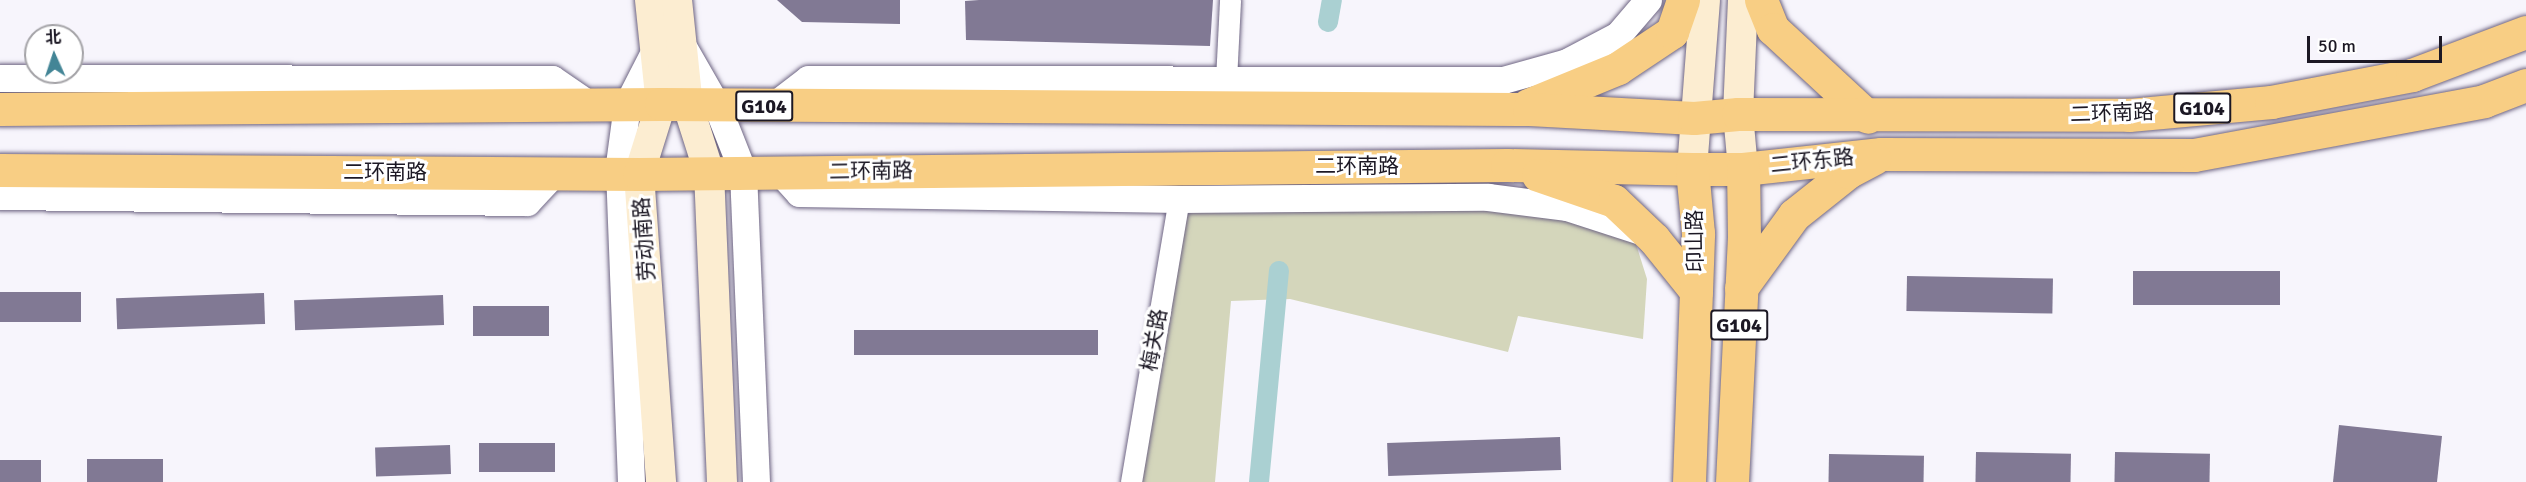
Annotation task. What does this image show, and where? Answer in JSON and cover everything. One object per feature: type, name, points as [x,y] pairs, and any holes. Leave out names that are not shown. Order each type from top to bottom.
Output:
[{"type":"highway","points":[[1517,109],[1618,68],[1672,32],[1683,0]]},
{"type":"highway","points":[[1761,0],[1773,29],[1868,117]]},
{"type":"highway","name":"二环南路","points":[[1868,117],[2129,115],[2271,102],[2412,75],[2523,34]]},
{"type":"highway","name":"二环南路","points":[[1881,154],[2194,155],[2484,101],[2526,85]]},
{"type":"highway","name":"G104","points":[[0,109],[688,105],[1517,109],[1694,118],[1738,114]]},
{"type":"highway","name":"二环东路","points":[[1738,114],[1868,117]]},
{"type":"highway","points":[[1741,288],[1794,215],[1848,172],[1881,154]]},
{"type":"highway","name":"二环东路","points":[[1743,169],[1881,154]]},
{"type":"highway","points":[[1508,165],[1614,201],[1647,233],[1696,291]]},
{"type":"highway","name":"二环南路","points":[[0,170],[629,174],[1508,165],[1743,169]]},
{"type":"highway","name":"印山路","points":[[1689,482],[1698,233],[1692,169]]},
{"type":"highway","name":"G104","points":[[1732,482],[1741,288],[1743,169]]},
{"type":"main road","name":"劳动南路","points":[[650,0],[688,105],[709,172],[722,482]]},
{"type":"main road","name":"劳动南路","points":[[668,47],[677,0]]},
{"type":"main road","name":"印山路","points":[[1692,169],[1694,118],[1705,0]]},
{"type":"main road","points":[[1743,0],[1738,114],[1743,169]]},
{"type":"main road","name":"劳动南路","points":[[661,482],[629,174],[688,105]]},
{"type":"street","points":[[1226,80],[1230,0]]},
{"type":"street","points":[[773,106],[808,79],[1503,80],[1567,62],[1618,35],[1648,0]]},
{"type":"street","points":[[631,482],[627,105],[668,47]]},
{"type":"street","points":[[0,78],[552,79],[590,105]]},
{"type":"street","points":[[688,105],[743,172],[756,482]]},
{"type":"street","points":[[780,172],[799,193],[1179,199],[1488,197],[1567,207],[1647,233]]},
{"type":"street","points":[[0,196],[527,202],[554,173]]},
{"type":"street","name":"梅关路","points":[[1131,482],[1179,199]]},
{"type":"green space","points":[[1488,197],[1631,228],[1647,279],[1643,339],[1518,316],[1508,352],[1290,299],[1231,301],[1215,482],[1131,482],[1179,199]]},
{"type":"building","points":[[777,0],[900,0],[900,24],[802,22]]},
{"type":"building","points":[[1213,0],[1210,46],[966,40],[965,1]]},
{"type":"building","points":[[2133,271],[2280,271],[2280,305],[2133,305]]},
{"type":"building","points":[[1907,276],[2053,279],[2052,314],[1906,311]]},
{"type":"building","points":[[0,292],[81,292],[81,322],[0,322]]},
{"type":"building","points":[[264,293],[265,324],[117,329],[116,298]]},
{"type":"building","points":[[443,295],[444,325],[295,330],[294,300]]},
{"type":"building","points":[[473,306],[549,306],[549,336],[473,336]]},
{"type":"building","points":[[854,330],[1098,330],[1098,355],[854,355]]},
{"type":"building","points":[[2339,425],[2442,436],[2437,482],[2333,482]]},
{"type":"building","points":[[1560,437],[1561,470],[1388,476],[1387,443]]},
{"type":"building","points":[[479,443],[555,443],[555,472],[479,472]]},
{"type":"building","points":[[450,445],[451,474],[376,477],[375,448]]},
{"type":"building","points":[[1976,452],[2071,454],[2070,482],[1975,482]]},
{"type":"building","points":[[2115,452],[2210,454],[2209,482],[2114,482]]},
{"type":"building","points":[[1829,454],[1924,456],[1924,482],[1829,482]]},
{"type":"building","points":[[87,459],[163,459],[163,482],[87,482]]},
{"type":"building","points":[[0,460],[41,460],[41,482],[0,482]]},
{"type":"waterway","points":[[1328,22],[1332,0]]},
{"type":"waterway","points":[[1259,482],[1279,271]]}]
